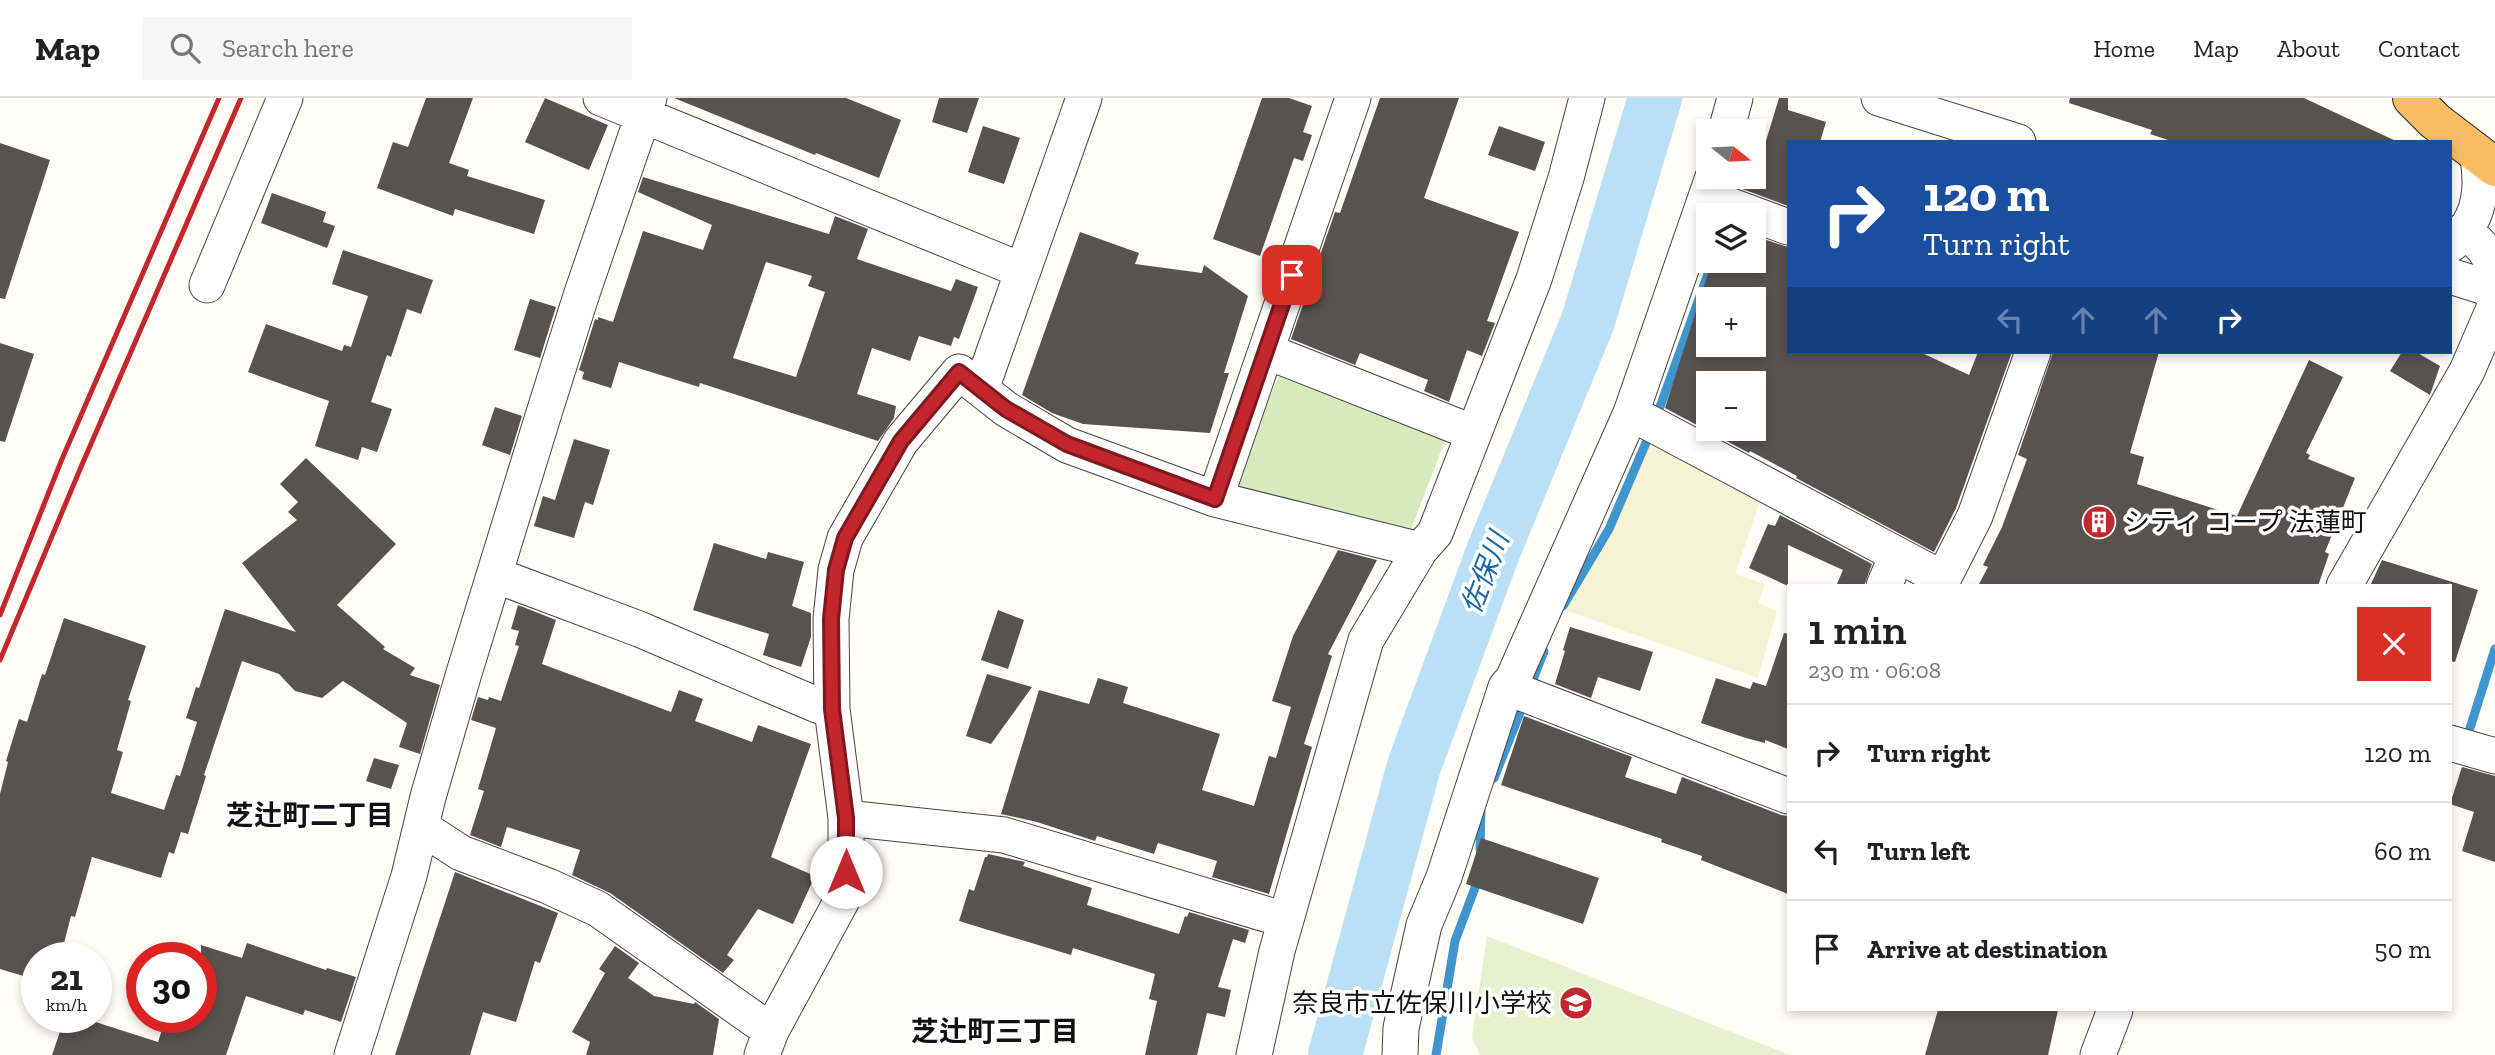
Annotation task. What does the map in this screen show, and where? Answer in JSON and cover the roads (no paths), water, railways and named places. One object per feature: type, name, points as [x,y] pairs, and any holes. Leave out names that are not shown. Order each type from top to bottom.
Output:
[{"type":"highway","points":[[2412,98],[2435,121],[2486,160]]},
{"type":"street","points":[[206,285],[285,98]]},
{"type":"street","points":[[601,98],[646,106],[1023,271]]},
{"type":"street","points":[[981,389],[1084,98]]},
{"type":"street","points":[[1215,499],[1353,98]]},
{"type":"street","points":[[1254,1055],[1285,919],[1366,640],[1420,550],[1435,533],[1534,279],[1566,178],[1587,98]]},
{"type":"street","points":[[1729,119],[1735,98]]},
{"type":"street","points":[[1879,98],[2012,140]]},
{"type":"street","points":[[352,1055],[409,876],[464,673],[581,296],[646,106]]},
{"type":"street","points":[[2486,160],[2474,218],[2457,237],[2484,249],[2495,266]]},
{"type":"street","points":[[1400,1055],[1401,1028],[1424,925],[1444,877],[1506,687],[1513,679],[1631,413],[1709,189]]},
{"type":"street","points":[[1714,189],[1787,226]]},
{"type":"street","points":[[2452,277],[2495,290]]},
{"type":"street","points":[[2345,584],[2467,371],[2495,306]]},
{"type":"street","points":[[1266,351],[1474,433]]},
{"type":"street","points":[[1631,413],[1944,579],[1975,516],[2032,354]]},
{"type":"street","points":[[421,827],[461,853],[548,886],[598,909],[767,1043],[842,900],[846,872],[846,818],[832,709],[831,619],[836,570],[845,538],[901,441],[959,372],[1006,409],[1067,444],[1215,499],[1420,550]]},
{"type":"street","points":[[1885,584],[1897,555]]},
{"type":"street","points":[[495,575],[639,629],[832,709]]},
{"type":"street","points":[[1506,687],[1787,796]]},
{"type":"street","points":[[2452,744],[2495,756]]},
{"type":"street","points":[[846,818],[1004,835],[1285,919]]},
{"type":"street","points":[[2098,1055],[2115,1011]]},
{"type":"waterway","name":"佐保川","points":[[1335,1055],[1414,766],[1493,552],[1588,321],[1655,98]]},
{"type":"waterway","points":[[1656,418],[1708,274]]},
{"type":"waterway","points":[[1563,606],[1609,529],[1651,431]]},
{"type":"waterway","points":[[2470,728],[2495,649]]},
{"type":"waterway","points":[[1530,687],[1544,651]]},
{"type":"waterway","points":[[1494,778],[1525,700]]},
{"type":"waterway","points":[[1480,849],[1481,811]]},
{"type":"waterway","points":[[1436,1055],[1455,941],[1479,877]]},
{"type":"railway","points":[[0,615],[62,459],[219,98]]},
{"type":"railway","points":[[0,660],[241,98]]},
{"type":"place","name":"シティ コープ 法蓮町","points":[[2099,522]]},
{"type":"place","name":"奈良市立佐保川小学校","points":[[1576,1003]]},
{"type":"district","name":"芝辻町二丁目","points":[[310,815]]},
{"type":"district","name":"芝辻町三丁目","points":[[995,1031]]}]
